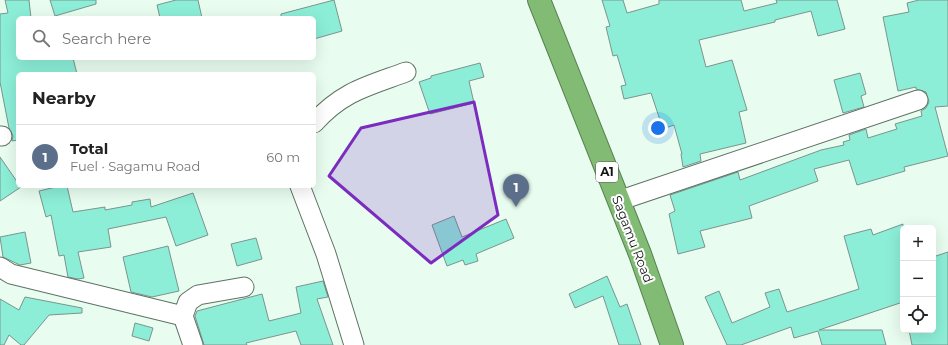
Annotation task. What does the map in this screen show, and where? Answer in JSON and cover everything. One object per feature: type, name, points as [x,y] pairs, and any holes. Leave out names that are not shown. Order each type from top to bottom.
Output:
[{"type":"highway","name":"Sagamu Road","points":[[539,0],[640,254],[672,345]]},
{"type":"street","points":[[316,121],[328,107],[348,94],[406,72]]},
{"type":"street","points":[[618,201],[918,100]]},
{"type":"street","points":[[301,188],[326,254],[354,345]]},
{"type":"street","points":[[0,267],[11,274],[182,316]]},
{"type":"street","points":[[193,345],[182,316],[188,302],[198,295],[244,287]]},
{"type":"highlighted area","points":[[474,102],[498,215],[431,263],[329,176],[361,128]]},
{"type":"building","points":[[5,0],[29,0],[31,16],[16,16],[16,60],[74,60],[76,72],[16,72],[16,140],[12,141],[13,136],[9,128],[0,82],[0,14],[8,13]]},
{"type":"building","points":[[50,0],[96,0],[96,4],[55,16]]},
{"type":"building","points":[[176,0],[198,0],[202,16],[160,16],[157,5]]},
{"type":"building","points":[[334,0],[342,31],[316,38],[316,16],[281,16],[281,14]]},
{"type":"building","points":[[602,0],[623,0],[627,13],[659,4],[659,0],[741,0],[744,11],[777,3],[776,0],[837,0],[845,29],[818,36],[811,11],[775,20],[775,22],[699,40],[706,67],[732,60],[747,110],[739,112],[746,143],[700,154],[701,161],[683,167],[682,154],[674,125],[663,129],[651,93],[624,99],[621,86],[626,85],[617,55],[613,56],[606,27],[610,26]]},
{"type":"building","points":[[919,0],[948,0],[948,106],[935,107],[948,156],[904,167],[905,171],[857,185],[849,160],[814,169],[818,181],[749,206],[752,218],[700,231],[705,247],[678,254],[669,214],[675,211],[670,195],[738,172],[740,180],[821,150],[844,145],[843,142],[850,140],[849,135],[866,129],[868,138],[897,129],[895,124],[922,116],[921,111],[926,108],[929,102],[926,92],[916,89],[916,87],[898,91],[883,17],[909,12],[907,3]]},
{"type":"building","points":[[480,63],[484,77],[469,81],[474,103],[430,114],[419,82],[431,78],[431,76]]},
{"type":"building","points":[[860,73],[866,94],[861,96],[864,107],[843,113],[834,80]]},
{"type":"building","points":[[0,157],[16,180],[16,188],[20,188],[0,201]]},
{"type":"building","points":[[52,188],[67,188],[73,212],[105,207],[105,210],[132,205],[132,202],[150,199],[151,207],[193,193],[208,235],[176,246],[166,217],[108,229],[111,247],[78,252],[84,278],[78,279],[68,277],[64,255],[59,256],[51,215],[46,217],[39,191]]},
{"type":"building","points":[[454,216],[462,237],[506,219],[514,238],[476,254],[478,261],[465,265],[463,260],[447,266],[432,225]]},
{"type":"building","points":[[900,225],[900,303],[819,330],[882,330],[886,345],[822,345],[818,331],[794,338],[791,327],[741,345],[727,345],[705,297],[719,291],[732,323],[770,307],[765,293],[779,289],[787,312],[859,289],[844,236],[871,229],[873,235]]},
{"type":"building","points":[[25,232],[31,263],[20,265],[3,257],[0,237]]},
{"type":"building","points":[[256,238],[262,259],[237,266],[231,244]]},
{"type":"building","points":[[168,246],[179,291],[152,297],[131,292],[123,257]]},
{"type":"building","points":[[948,252],[948,345],[912,345],[910,333],[936,333],[936,256]]},
{"type":"building","points":[[607,276],[620,307],[627,304],[641,345],[619,345],[603,296],[575,308],[569,294]]},
{"type":"building","points":[[323,281],[328,297],[317,299],[333,345],[301,345],[296,331],[246,343],[247,345],[204,345],[195,316],[197,311],[262,294],[269,321],[301,313],[296,287]]},
{"type":"building","points":[[25,297],[82,308],[82,313],[49,315],[24,345],[21,345],[9,335],[4,345],[0,345],[0,299],[19,310]]},
{"type":"building","points":[[135,323],[153,328],[149,341],[132,336]]},
{"type":"place","name":"Total","points":[[516,207]]}]
